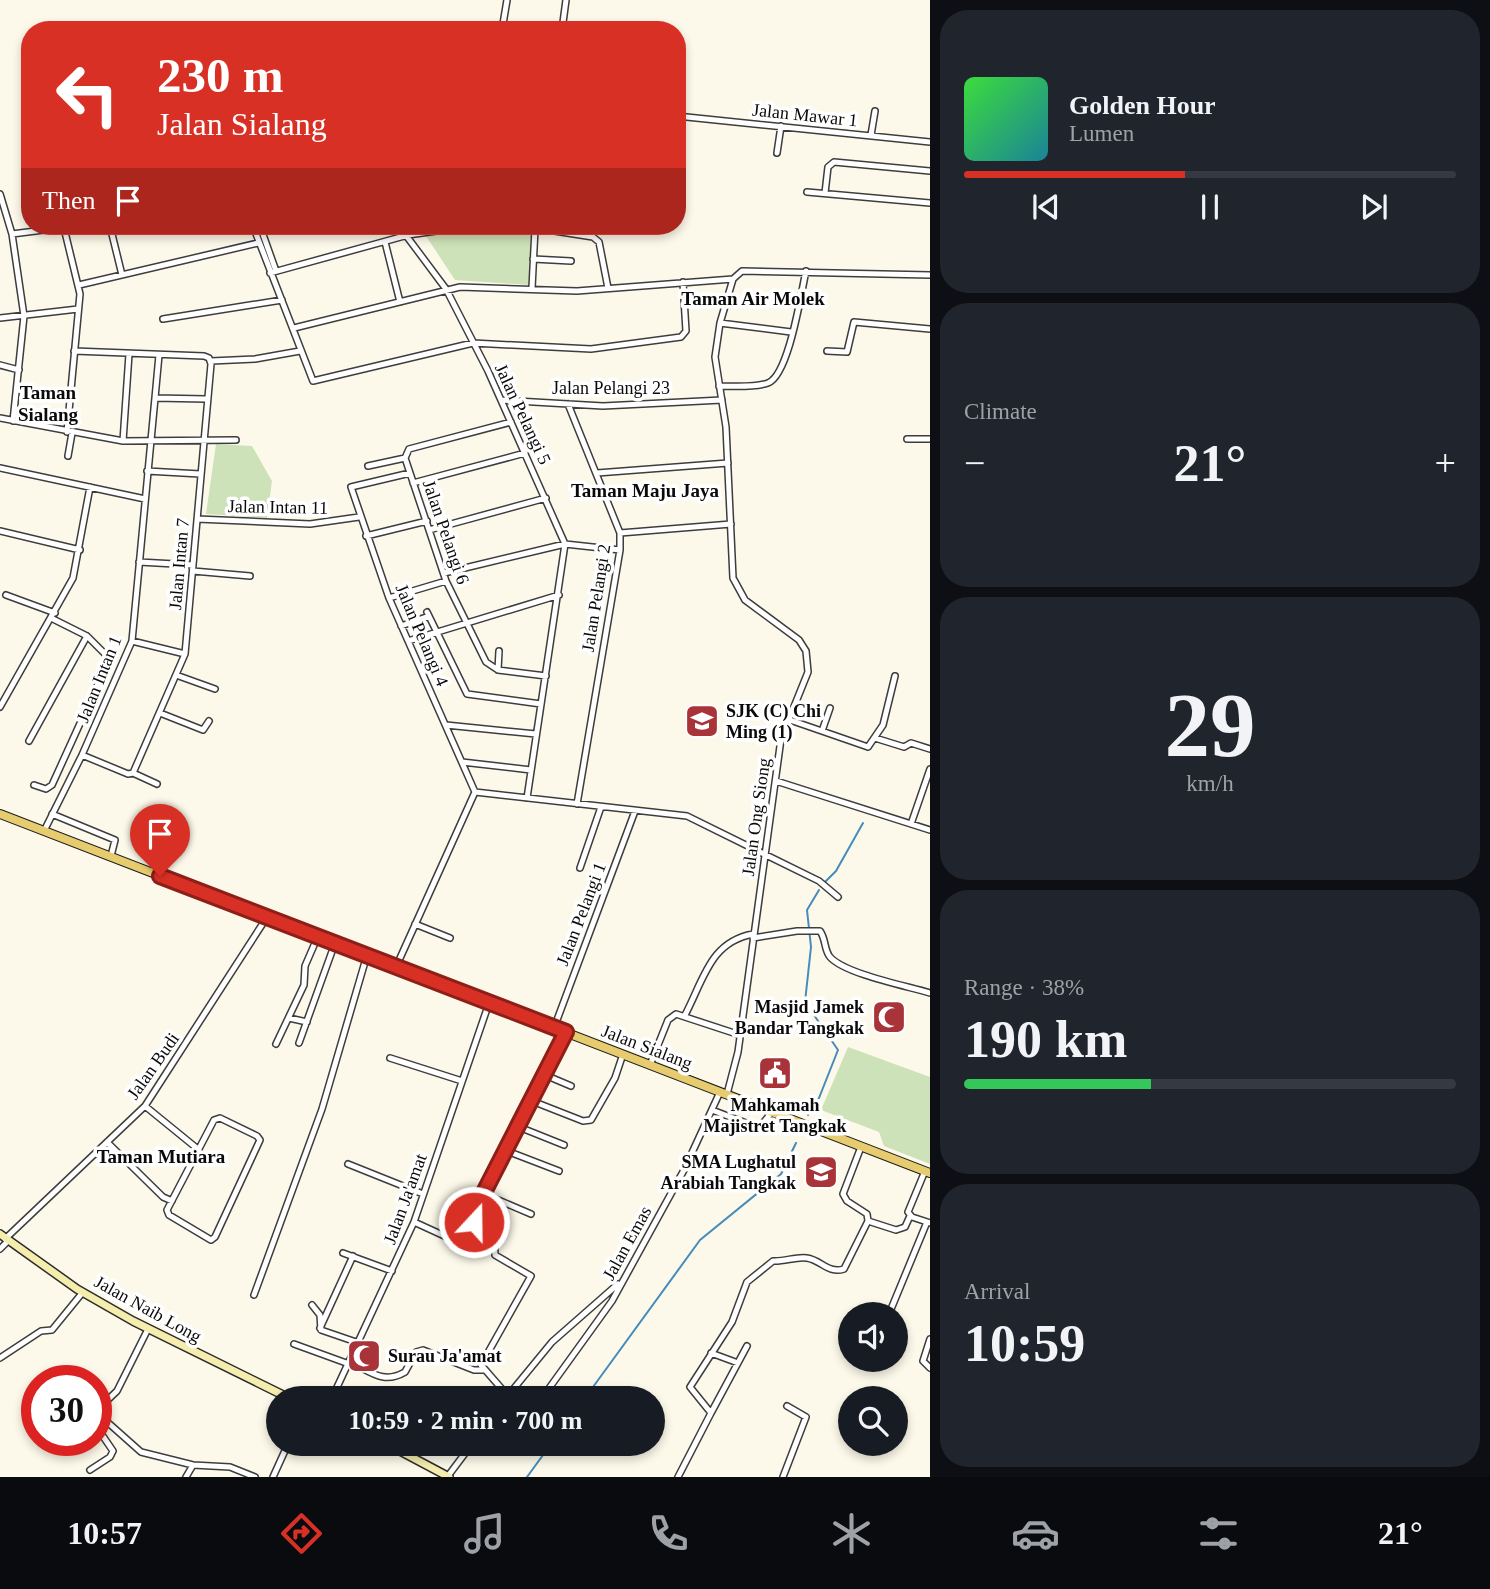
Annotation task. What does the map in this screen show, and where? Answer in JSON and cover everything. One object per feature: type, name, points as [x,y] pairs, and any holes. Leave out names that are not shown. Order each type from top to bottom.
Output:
[{"type":"main road","name":"Jalan Sialang","points":[[0,814],[927,1172]]},
{"type":"main road","name":"Jalan Naib Long","points":[[4,1238],[83,1292],[148,1329],[266,1387]]},
{"type":"main road","points":[[409,1456],[448,1477]]},
{"type":"street","points":[[504,21],[507,0]]},
{"type":"street","points":[[563,21],[566,0]]},
{"type":"street","points":[[871,135],[875,111]]},
{"type":"street","name":"Jalan Mawar 1","points":[[686,117],[930,142]]},
{"type":"street","points":[[778,153],[781,126]]},
{"type":"street","points":[[825,193],[828,167],[834,162],[930,171]]},
{"type":"street","points":[[807,192],[930,203]]},
{"type":"street","points":[[0,194],[11,232],[24,316],[13,421]]},
{"type":"street","points":[[0,230],[21,231]]},
{"type":"street","points":[[62,235],[79,285],[68,456]]},
{"type":"street","points":[[112,235],[122,275]]},
{"type":"street","points":[[256,235],[273,272]]},
{"type":"street","points":[[263,235],[282,300],[313,381],[473,343],[591,349],[683,336],[686,331],[684,282]]},
{"type":"street","points":[[273,272],[408,235]]},
{"type":"street","name":"Jalan Pelangi 5","points":[[408,235],[446,289],[501,400],[565,544],[527,798]]},
{"type":"street","points":[[532,288],[535,235]]},
{"type":"street","points":[[584,235],[597,239],[608,288]]},
{"type":"street","points":[[385,242],[400,302]]},
{"type":"street","points":[[79,285],[258,243]]},
{"type":"street","points":[[533,259],[571,261]]},
{"type":"street","points":[[294,328],[446,289],[479,286],[577,291],[733,279],[741,271],[930,275]]},
{"type":"street","points":[[719,387],[764,383],[774,377],[786,355],[806,271]]},
{"type":"street","name":"Jalan Ong Siong","points":[[724,1093],[740,1035],[764,853],[787,719],[807,678],[806,651],[790,631],[752,607],[740,594],[732,571],[728,463],[715,356],[720,323],[733,279]]},
{"type":"street","points":[[163,318],[282,300]]},
{"type":"street","points":[[0,318],[78,309]]},
{"type":"street","points":[[827,351],[848,350],[854,322],[930,329]]},
{"type":"street","points":[[720,323],[792,332]]},
{"type":"street","points":[[74,351],[201,356],[211,361],[255,359],[300,351]]},
{"type":"street","points":[[123,441],[129,354]]},
{"type":"street","name":"Jalan Intan 1","points":[[44,831],[82,755],[132,641],[159,355]]},
{"type":"street","name":"Jalan Intan 7","points":[[133,772],[185,654],[211,361]]},
{"type":"street","points":[[0,365],[19,370]]},
{"type":"street","points":[[155,398],[206,399]]},
{"type":"street","name":"Jalan Pelangi 23","points":[[501,400],[603,406],[722,400]]},
{"type":"street","name":"Jalan Pelangi 2","points":[[568,404],[620,533],[620,550],[577,804]]},
{"type":"street","points":[[0,418],[123,441],[149,443],[236,440]]},
{"type":"street","points":[[368,466],[405,458],[409,449],[511,422]]},
{"type":"street","points":[[907,439],[930,439]]},
{"type":"street","points":[[413,483],[525,453]]},
{"type":"street","name":"Jalan Pelangi 6","points":[[405,458],[446,581],[486,662],[498,670]]},
{"type":"street","points":[[597,473],[728,463]]},
{"type":"street","points":[[0,468],[145,499]]},
{"type":"street","points":[[147,471],[200,474]]},
{"type":"street","name":"Jalan Pelangi 4","points":[[410,473],[351,487],[359,517],[389,598],[475,792]]},
{"type":"street","points":[[0,707],[54,616],[73,578],[90,487]]},
{"type":"street","points":[[429,530],[546,498]]},
{"type":"street","name":"Jalan Intan 11","points":[[197,519],[297,524],[331,523],[359,517]]},
{"type":"street","points":[[366,536],[426,521]]},
{"type":"street","points":[[620,533],[731,524]]},
{"type":"street","points":[[0,532],[80,550]]},
{"type":"street","points":[[444,573],[565,544],[620,550]]},
{"type":"street","points":[[139,562],[250,576]]},
{"type":"street","points":[[389,598],[446,581]]},
{"type":"street","points":[[6,595],[54,616],[87,636],[107,656],[108,662],[52,785],[46,789],[34,785]]},
{"type":"street","points":[[408,641],[559,595]]},
{"type":"street","points":[[401,626],[428,614],[469,695],[541,704]]},
{"type":"street","points":[[29,741],[87,636]]},
{"type":"street","points":[[132,641],[185,654]]},
{"type":"street","points":[[499,651],[498,670],[546,676]]},
{"type":"street","points":[[176,675],[215,689]]},
{"type":"street","points":[[787,719],[865,747],[883,725],[895,676]]},
{"type":"street","points":[[822,731],[830,708]]},
{"type":"street","points":[[160,713],[201,729],[206,728],[209,721]]},
{"type":"street","points":[[446,725],[536,734]]},
{"type":"street","points":[[875,738],[904,747],[909,743],[930,749]]},
{"type":"street","points":[[82,755],[128,774],[133,772],[157,784]]},
{"type":"street","points":[[462,762],[531,770]]},
{"type":"street","points":[[911,824],[930,769]]},
{"type":"street","points":[[776,781],[930,830]]},
{"type":"street","points":[[396,967],[475,792],[687,816],[819,881],[838,897]]},
{"type":"street","points":[[580,868],[601,807]]},
{"type":"street","name":"Jalan Pelangi 1","points":[[554,1028],[635,810]]},
{"type":"street","points":[[52,814],[115,840],[111,856]]},
{"type":"street","name":"Jalan Budi","points":[[0,1249],[4,1238],[145,1106],[267,917]]},
{"type":"street","points":[[415,924],[450,938]]},
{"type":"street","points":[[685,1015],[722,946],[738,937],[811,930],[824,935],[828,952],[834,960],[852,969],[930,993]]},
{"type":"street","points":[[276,1044],[304,985],[305,966],[317,936]]},
{"type":"street","points":[[299,1044],[335,943]]},
{"type":"street","points":[[254,1295],[322,1109],[366,955]]},
{"type":"street","name":"Jalan Ja'amat","points":[[338,1386],[414,1222],[489,1003]]},
{"type":"street","points":[[650,1065],[670,1017],[676,1014],[740,1035]]},
{"type":"street","points":[[289,1018],[307,1022]]},
{"type":"street","points":[[476,1224],[474,1215],[566,1032]]},
{"type":"street","points":[[532,1101],[584,1121],[593,1119],[615,1078],[623,1054]]},
{"type":"street","points":[[390,1058],[462,1082]]},
{"type":"street","points":[[545,1075],[571,1086]]},
{"type":"street","name":"Jalan Emas","points":[[550,1386],[612,1301],[618,1284],[684,1170],[712,1110],[724,1093]]},
{"type":"street","points":[[145,1106],[199,1150]]},
{"type":"street","points":[[712,1110],[759,1128],[772,1112]]},
{"type":"street","points":[[216,1118],[239,1127],[260,1140],[215,1237],[209,1239],[167,1213],[199,1150],[216,1118]]},
{"type":"street","points":[[519,1127],[564,1145]]},
{"type":"street","points":[[107,1142],[163,1197],[172,1202]]},
{"type":"street","points":[[711,1413],[690,1387],[732,1322],[747,1282],[773,1261],[784,1263],[807,1258],[830,1270],[841,1270],[847,1265],[868,1221],[867,1214],[847,1201],[844,1194],[861,1147]]},
{"type":"street","points":[[507,1151],[559,1171]]},
{"type":"street","points":[[348,1164],[423,1194]]},
{"type":"street","points":[[868,1221],[898,1230],[905,1227],[910,1216],[909,1209],[927,1172]]},
{"type":"street","points":[[484,1194],[531,1214]]},
{"type":"street","points":[[894,1302],[926,1221],[910,1216]]},
{"type":"street","points":[[414,1222],[460,1243],[476,1224]]},
{"type":"street","points":[[476,1224],[494,1233],[495,1255],[531,1276],[482,1359],[481,1366],[498,1386]]},
{"type":"street","points":[[343,1252],[392,1271]]},
{"type":"street","points":[[320,1328],[353,1256]]},
{"type":"street","points":[[516,1386],[552,1342],[618,1284]]},
{"type":"street","points":[[0,1357],[41,1331],[52,1330],[83,1292]]},
{"type":"street","points":[[312,1305],[320,1315],[320,1328]]},
{"type":"street","points":[[320,1328],[359,1343]]},
{"type":"street","points":[[112,1396],[148,1329]]},
{"type":"street","points":[[930,1339],[923,1361],[930,1368]]},
{"type":"street","points":[[294,1344],[349,1363],[374,1376],[389,1378],[405,1372],[416,1352],[423,1350],[474,1370],[484,1370]]},
{"type":"street","points":[[678,1477],[747,1346]]},
{"type":"street","points":[[711,1353],[738,1363]]},
{"type":"street","points":[[783,1477],[806,1417],[787,1406]]},
{"type":"street","points":[[112,1426],[141,1452],[194,1465],[230,1467],[255,1477]]},
{"type":"street","points":[[90,1470],[110,1456]]},
{"type":"street","points":[[273,1477],[283,1456]]},
{"type":"street","points":[[448,1477],[463,1456]]},
{"type":"street","points":[[186,1477],[194,1465]]},
{"type":"green space","points":[[531,235],[529,285],[455,280],[426,236]]},
{"type":"green space","points":[[216,444],[252,446],[272,481],[267,518],[206,514]]},
{"type":"green space","points":[[848,1047],[930,1077],[930,1164],[884,1146],[879,1132],[821,1110]]},
{"type":"waterway","points":[[824,883],[836,871],[863,823]]},
{"type":"waterway","points":[[808,1115],[819,1098],[838,1050],[805,1002],[811,947],[807,910],[819,890]]},
{"type":"waterway","points":[[594,1386],[700,1240],[781,1174],[796,1143]]},
{"type":"waterway","points":[[527,1477],[542,1456]]},
{"type":"place","name":"SJK (C) Chi Ming (1)","points":[[702,721]]},
{"type":"place","name":"Masjid Jamek Bandar Tangkak","points":[[889,1017]]},
{"type":"place","name":"Mahkamah Majistret Tangkak","points":[[775,1073]]},
{"type":"place","name":"SMA Lughatul Arabiah Tangkak","points":[[821,1172]]},
{"type":"place","name":"Surau Ja'amat","points":[[364,1356]]},
{"type":"district","name":"Taman Air Molek","points":[[753,298]]},
{"type":"district","name":"Taman Sialang","points":[[48,403]]},
{"type":"district","name":"Taman Maju Jaya","points":[[645,490]]},
{"type":"district","name":"Taman Mutiara","points":[[161,1156]]},
{"type":"route","points":[[160,876],[566,1032],[479,1202],[474,1222]]}]
